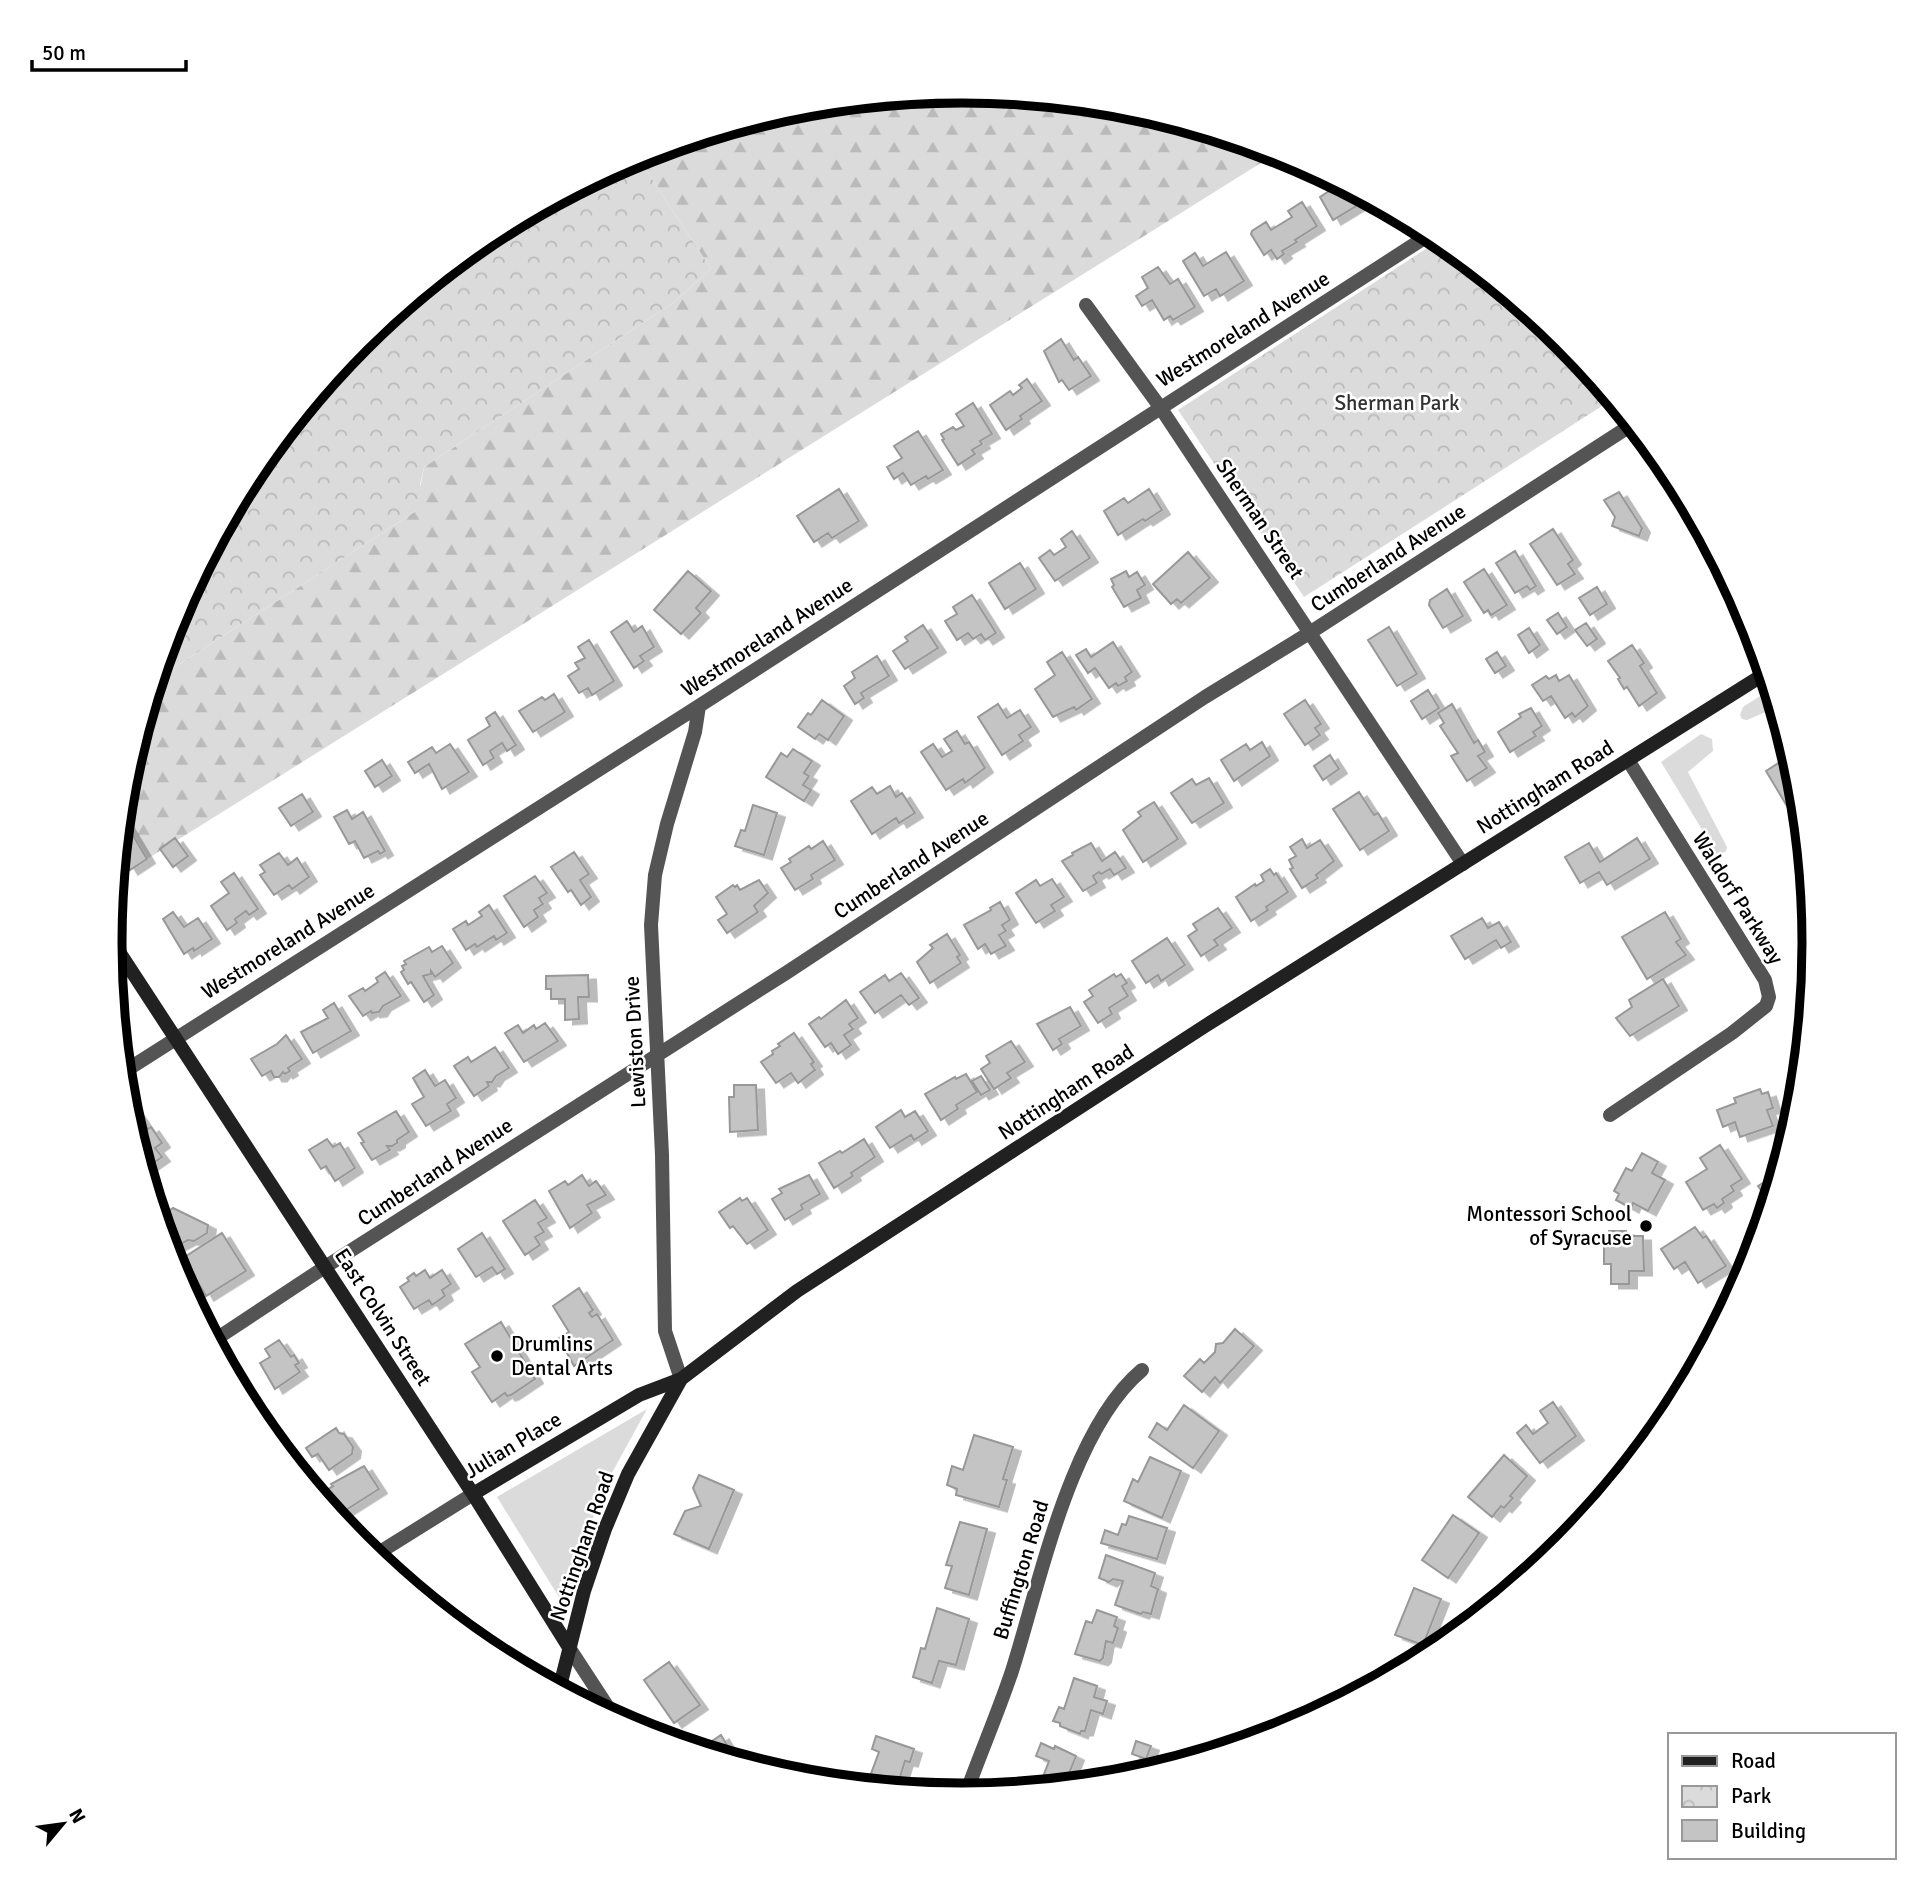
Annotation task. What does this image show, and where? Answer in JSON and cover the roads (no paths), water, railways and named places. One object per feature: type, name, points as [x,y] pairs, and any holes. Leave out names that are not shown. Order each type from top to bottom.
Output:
[{"type":"street","name":"Westmoreland Avenue","points":[[131,1067],[699,706],[1421,240]]},
{"type":"street","name":"Sherman Street","points":[[1086,305],[1160,407],[1463,864]]},
{"type":"street","name":"Cumberland Avenue","points":[[219,1337],[325,1266],[797,965],[1193,705],[1626,428]]},
{"type":"street","name":"Nottingham Road","points":[[561,1681],[584,1591],[610,1518],[628,1474],[681,1379],[797,1291],[1205,1026],[1759,677]]},
{"type":"street","name":"Lewiston Drive","points":[[681,1379],[665,1331],[662,1155],[651,925],[655,875],[667,824],[695,732],[699,706]]},
{"type":"street","name":"Waldorf Parkway","points":[[1610,1115],[1732,1033],[1766,1006],[1769,996],[1765,980],[1628,760]]},
{"type":"street","name":"East Colvin Street","points":[[122,957],[473,1494],[606,1704]]},
{"type":"street","name":"Buffington Road","points":[[970,1784],[1011,1674],[1074,1475],[1095,1429],[1129,1381],[1142,1370]]},
{"type":"street","name":"Julian Place","points":[[382,1551],[639,1395],[681,1379]]},
{"type":"place","name":"Montessori School of Syracuse","points":[[1646,1226]]},
{"type":"place","name":"Drumlins Dental Arts","points":[[497,1356]]},
{"type":"park label","name":"Sherman Park","points":[[1397,403]]}]
